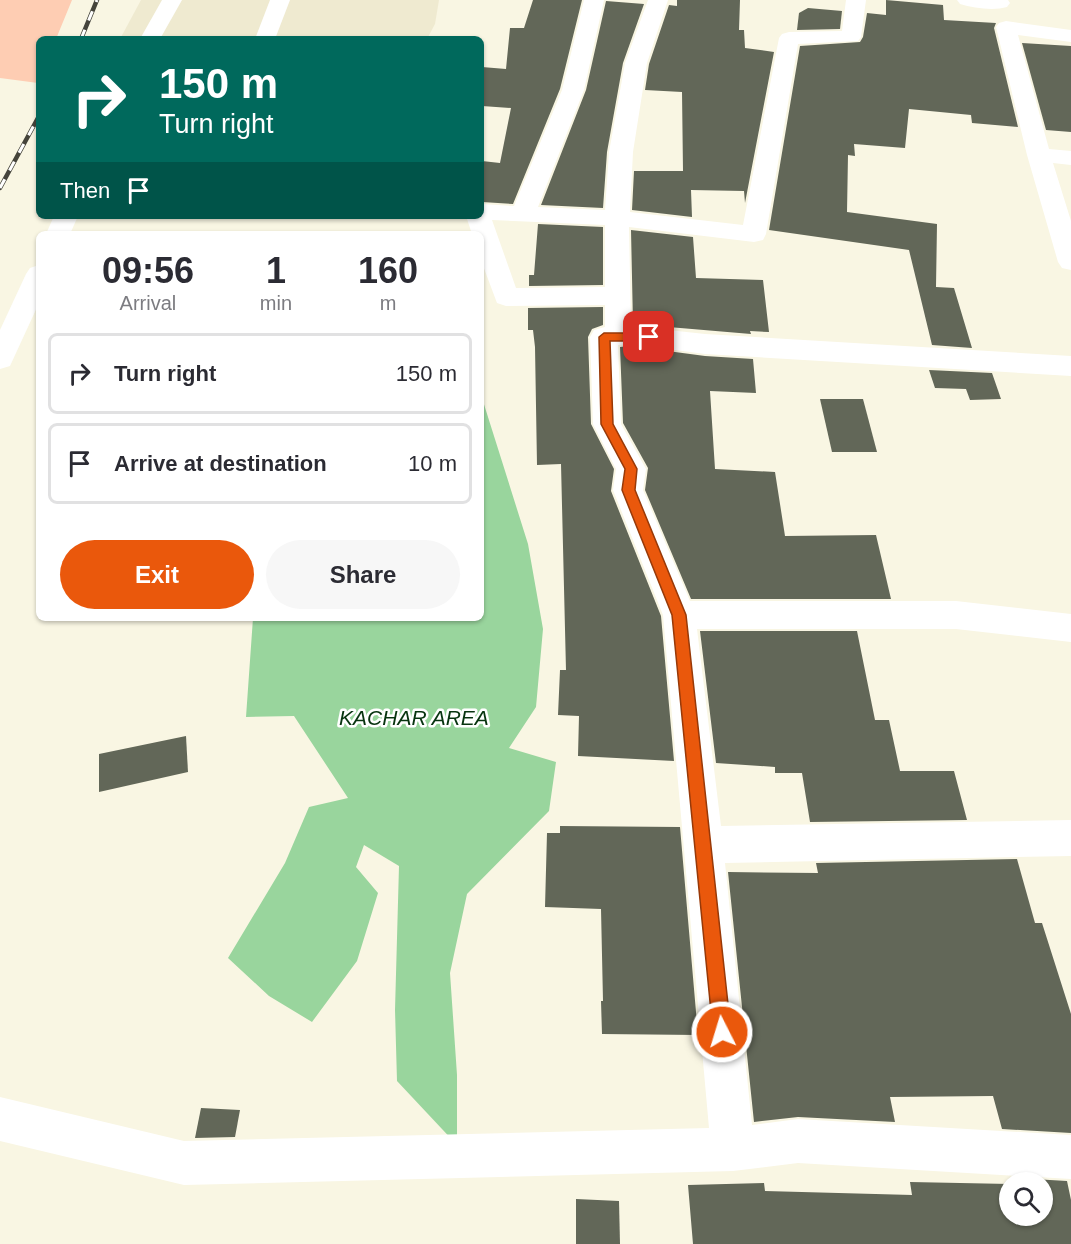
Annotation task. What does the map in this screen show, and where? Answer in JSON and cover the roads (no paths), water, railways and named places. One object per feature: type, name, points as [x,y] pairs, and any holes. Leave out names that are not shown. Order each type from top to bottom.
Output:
[{"type":"street","points":[[152,36],[172,0]]},
{"type":"street","points":[[266,36],[280,0]]},
{"type":"street","points":[[524,214],[573,90],[594,0]]},
{"type":"street","points":[[618,336],[617,218],[621,152],[636,63],[658,0]]},
{"type":"street","points":[[484,212],[617,218],[754,234],[789,38],[851,37],[856,0]]},
{"type":"street","points":[[967,0],[1000,2],[1039,155],[1069,248]]},
{"type":"street","points":[[1006,27],[1071,36]]},
{"type":"street","points":[[1039,155],[1071,158]]},
{"type":"street","points":[[484,233],[506,297],[618,296]]},
{"type":"street","points":[[0,358],[36,280]]},
{"type":"street","points":[[733,1149],[679,615],[628,490],[631,469],[607,424],[604,337],[618,336],[705,344],[1071,366]]},
{"type":"street","points":[[679,615],[956,615],[1071,628]]},
{"type":"street","points":[[704,845],[1071,838]]},
{"type":"street","points":[[0,1119],[184,1163],[733,1149],[798,1141],[1071,1157]]},
{"type":"water","name":"KACHAR AREA","points":[[484,404],[528,544],[543,629],[536,707],[509,748],[556,762],[549,811],[467,894],[450,973],[457,1075],[457,1145],[397,1081],[395,1010],[399,866],[364,845],[356,867],[378,893],[357,961],[312,1022],[269,996],[228,958],[285,863],[309,807],[348,798],[294,716],[246,717],[253,621],[484,621]]},
{"type":"railway","points":[[82,36],[97,0]]},
{"type":"railway","points":[[0,188],[36,122]]}]
